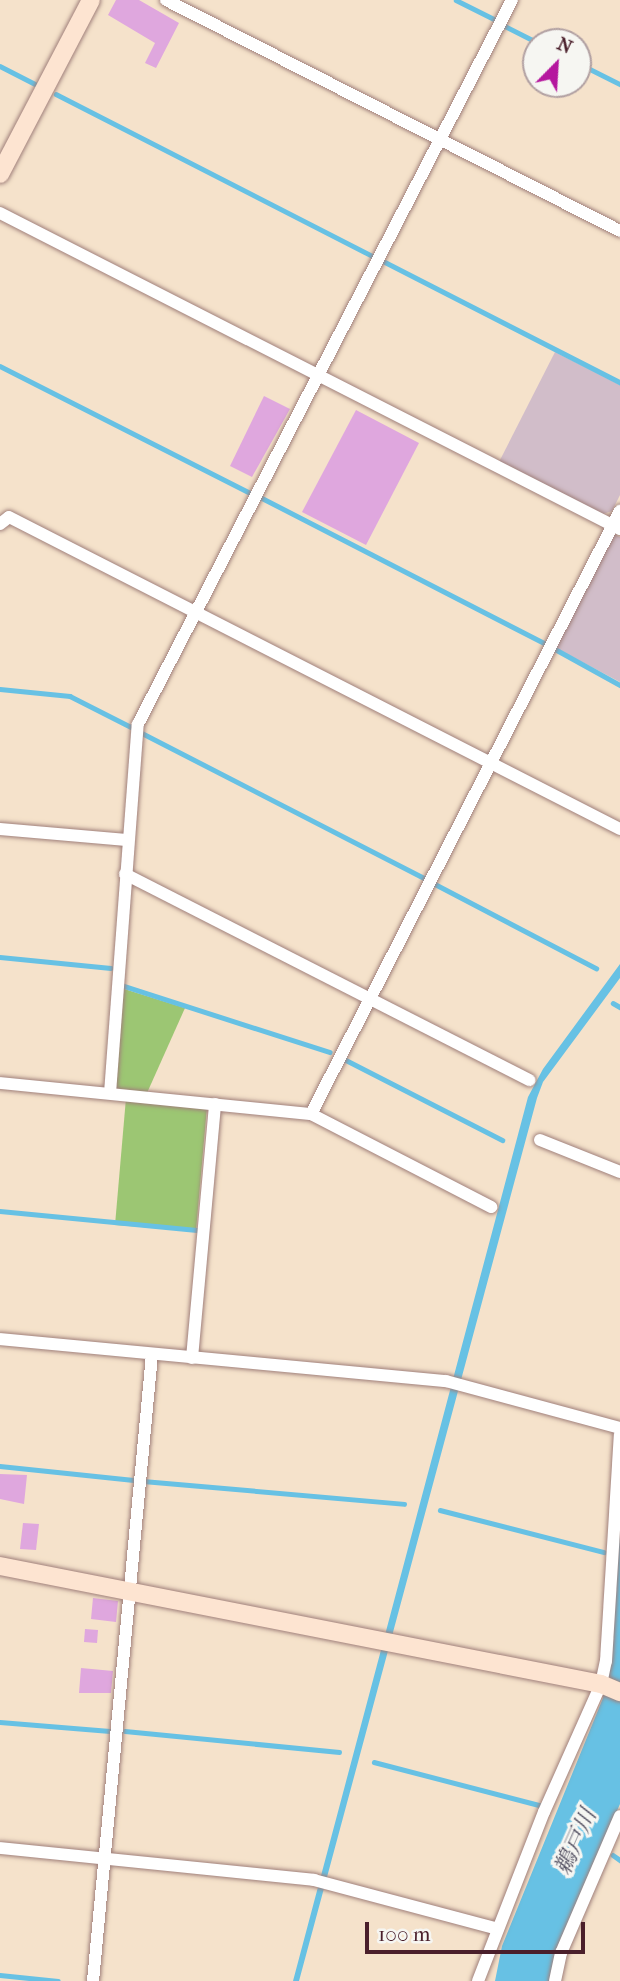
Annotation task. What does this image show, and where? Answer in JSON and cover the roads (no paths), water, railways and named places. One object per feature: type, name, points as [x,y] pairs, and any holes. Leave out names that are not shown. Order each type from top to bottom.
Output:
[{"type":"street","points":[[0,174],[91,0]]},
{"type":"street","points":[[166,0],[620,231]]},
{"type":"street","points":[[110,1093],[134,735],[512,0]]},
{"type":"street","points":[[0,213],[616,527]]},
{"type":"street","points":[[311,1114],[491,762],[616,527],[620,511]]},
{"type":"street","points":[[0,524],[9,517],[620,829]]},
{"type":"street","points":[[0,829],[127,841]]},
{"type":"street","points":[[125,874],[530,1080]]},
{"type":"street","points":[[0,1083],[311,1114],[491,1207]]},
{"type":"street","points":[[192,1359],[215,1104]]},
{"type":"street","points":[[540,1140],[620,1172]]},
{"type":"street","points":[[0,1339],[455,1384],[620,1428]]},
{"type":"street","points":[[93,1981],[152,1355]]},
{"type":"street","points":[[478,1981],[498,1929],[608,1687],[606,1661],[620,1434]]},
{"type":"street","points":[[0,1566],[608,1687]]},
{"type":"street","points":[[555,1981],[561,1953],[620,1816]]},
{"type":"street","points":[[0,1848],[314,1880],[498,1929]]},
{"type":"water","points":[[620,964],[620,978],[543,1082],[537,1098],[299,1981],[293,1981],[528,1097],[543,1069]]},
{"type":"water","name":"鵜戸川","points":[[620,1534],[620,1804],[557,1949],[550,1981],[495,1981],[502,1946],[603,1698]]},
{"type":"waterway","points":[[456,0],[494,19]]},
{"type":"waterway","points":[[505,26],[522,34]]},
{"type":"waterway","points":[[0,66],[35,84]]},
{"type":"waterway","points":[[592,70],[620,84]]},
{"type":"waterway","points":[[56,94],[373,256]]},
{"type":"waterway","points":[[385,262],[620,382]]},
{"type":"waterway","points":[[0,366],[252,494]]},
{"type":"waterway","points":[[262,498],[546,644]]},
{"type":"waterway","points":[[555,649],[620,685]]},
{"type":"waterway","points":[[0,689],[70,696],[131,727]]},
{"type":"waterway","points":[[140,732],[424,878]]},
{"type":"waterway","points":[[435,884],[596,968]]},
{"type":"waterway","points":[[0,957],[110,968]]},
{"type":"waterway","points":[[124,986],[330,1052]]},
{"type":"waterway","points":[[613,1003],[620,1007]]},
{"type":"waterway","points":[[344,1059],[502,1140]]},
{"type":"waterway","points":[[0,1211],[199,1230]]},
{"type":"waterway","points":[[0,1466],[133,1480]]},
{"type":"waterway","points":[[143,1481],[404,1504]]},
{"type":"waterway","points":[[440,1510],[604,1552]]},
{"type":"waterway","points":[[0,1722],[110,1731]]},
{"type":"waterway","points":[[125,1731],[339,1752]]},
{"type":"waterway","points":[[374,1762],[539,1805]]},
{"type":"waterway","points":[[613,1855],[620,1860]]},
{"type":"waterway","points":[[0,1975],[58,1981]]}]
